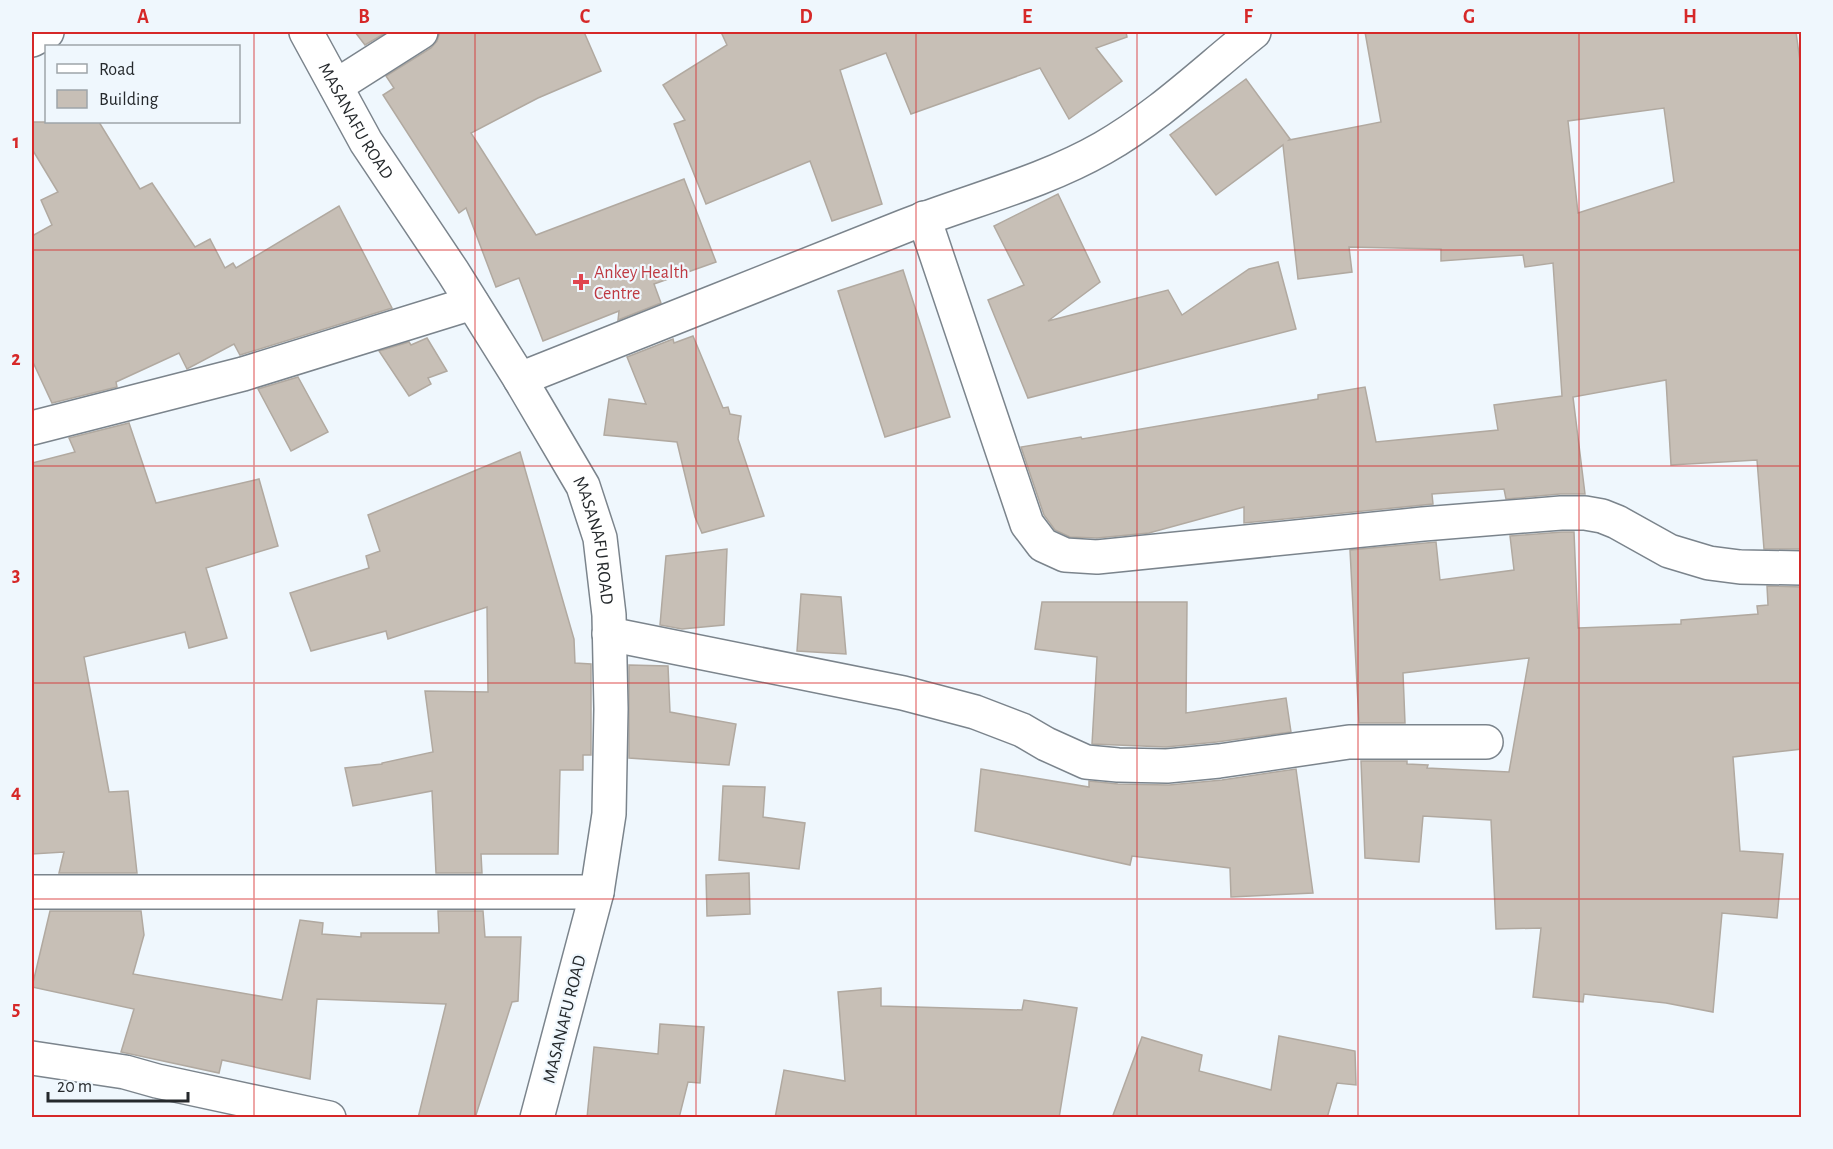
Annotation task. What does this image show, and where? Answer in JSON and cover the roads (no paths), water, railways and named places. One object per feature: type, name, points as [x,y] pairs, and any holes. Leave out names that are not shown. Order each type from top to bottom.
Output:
[{"type":"street","points":[[32,40],[47,32]]},
{"type":"street","name":"MASANAFU ROAD","points":[[306,32],[366,142],[520,379],[583,486],[600,538],[609,615],[611,709],[609,814],[597,892],[537,1118]]},
{"type":"street","points":[[336,86],[420,32]]},
{"type":"street","points":[[520,379],[924,218],[1066,167],[1103,148],[1163,109],[1254,32]]},
{"type":"street","points":[[924,218],[1027,524],[1043,545],[1065,555],[1097,557],[1423,524],[1585,513],[1617,522],[1669,551],[1709,563],[1740,567],[1802,568]]},
{"type":"street","points":[[32,428],[243,374],[472,303]]},
{"type":"street","points":[[609,633],[903,693],[965,710],[1022,730],[1086,762],[1167,766],[1219,761],[1349,742],[1486,742]]},
{"type":"street","points":[[32,892],[597,892]]},
{"type":"street","points":[[32,1058],[125,1072],[329,1118]]},
{"type":"place","name":"Ankey Health Centre","points":[[581,282]]}]
